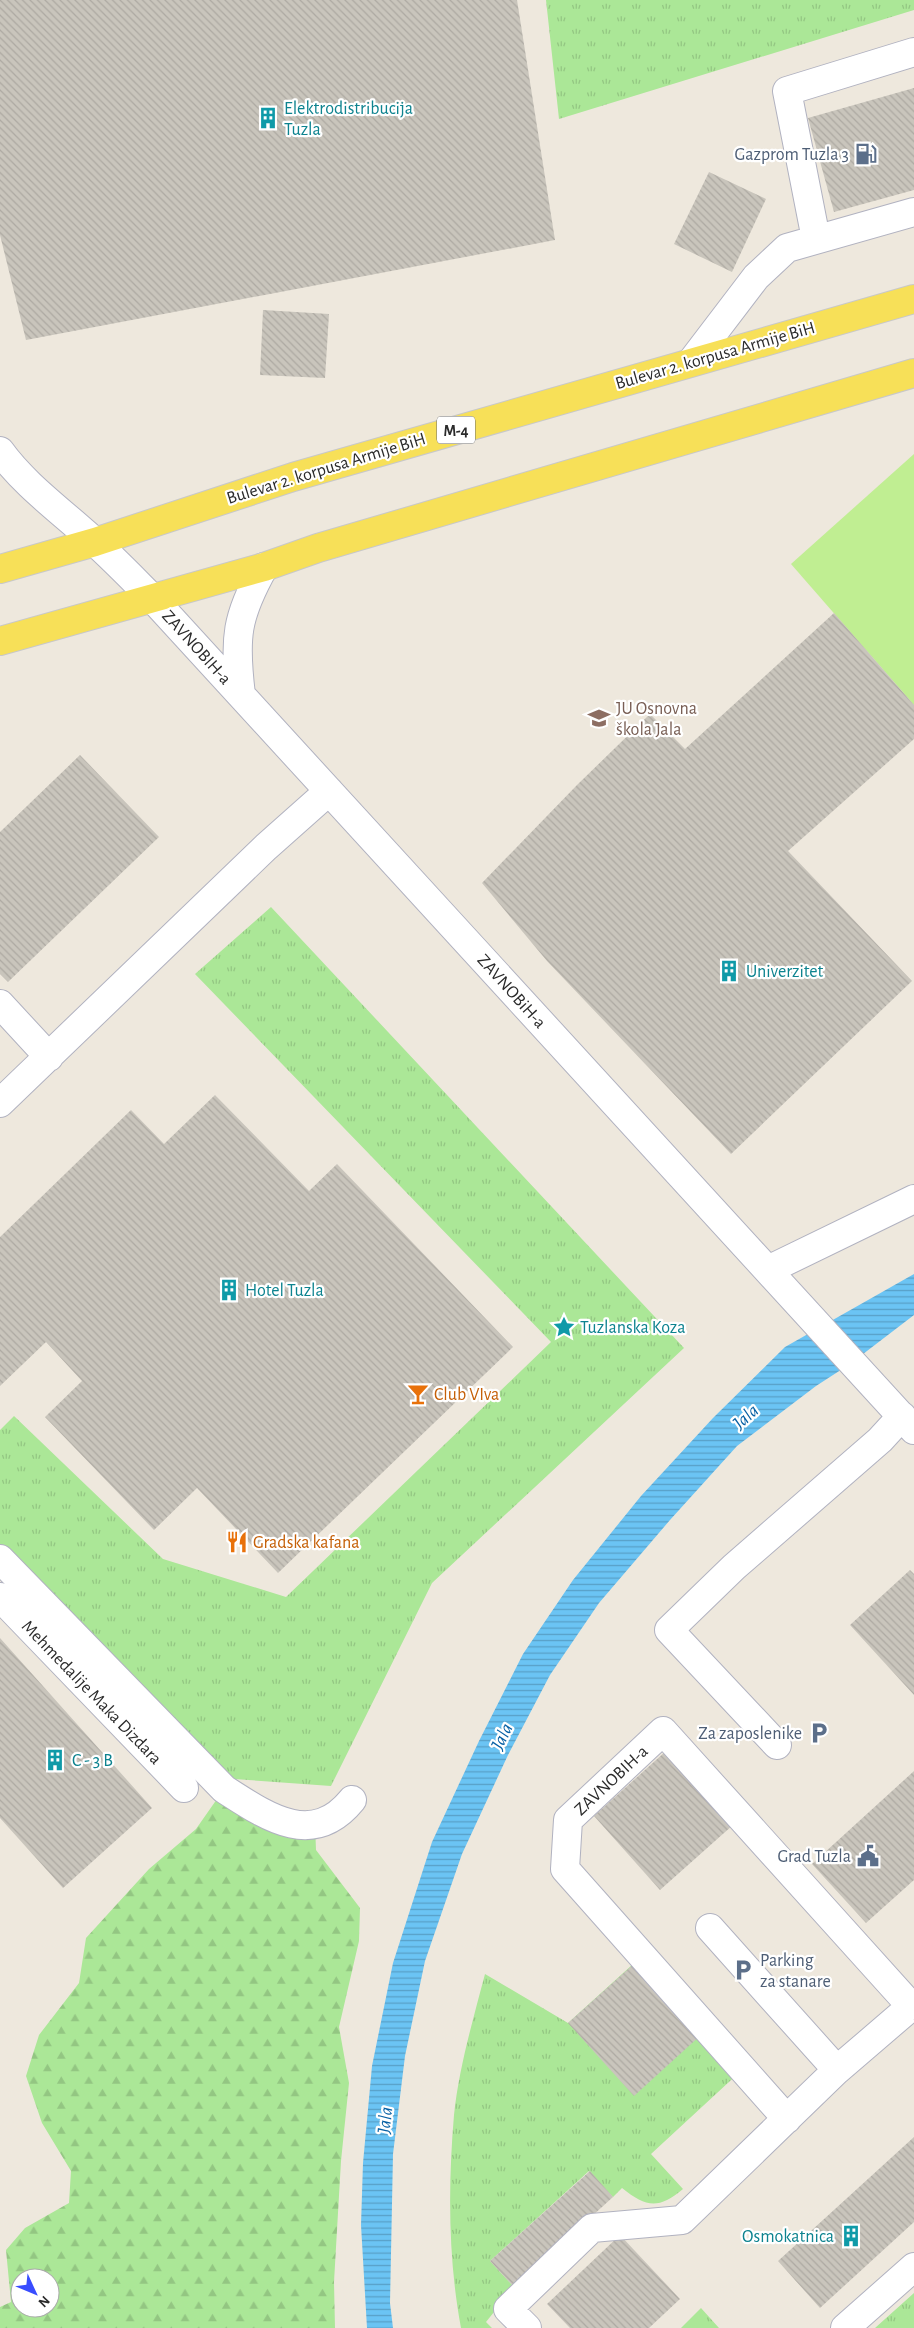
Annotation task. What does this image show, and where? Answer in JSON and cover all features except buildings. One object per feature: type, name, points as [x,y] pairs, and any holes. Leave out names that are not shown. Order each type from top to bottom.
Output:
[{"type":"main road","name":"Bulevar 2. korpusa Armije BiH","points":[[0,569],[95,542],[292,476],[914,299]]},
{"type":"main road","points":[[0,641],[153,599],[336,543],[914,373]]},
{"type":"street","points":[[816,239],[787,91],[914,52]]},
{"type":"street","points":[[692,361],[756,277],[787,248],[914,212]]},
{"type":"street","name":"ZAVNOBIH-a","points":[[0,451],[8,462],[95,542],[153,599],[241,695]]},
{"type":"street","points":[[241,695],[236,653],[240,619],[249,593],[264,566]]},
{"type":"street","name":"ZAVNOBiH-a","points":[[241,695],[908,1423]]},
{"type":"street","points":[[0,1104],[266,847],[329,791]]},
{"type":"street","points":[[0,1004],[49,1057]]},
{"type":"street","points":[[776,1279],[914,1199]]},
{"type":"street","points":[[777,1745],[669,1630],[734,1567],[880,1440],[908,1423]]},
{"type":"street","points":[[0,1559],[224,1789],[266,1815],[283,1822],[302,1826],[325,1823],[342,1812],[352,1800]]},
{"type":"street","name":"Mehmedalije Maka Dizdara","points":[[0,1597],[184,1788]]},
{"type":"street","name":"ZAVNOBIH-a","points":[[527,2328],[508,2309],[592,2228],[682,2220],[787,2119],[837,2070],[912,2005],[663,1731],[568,1820],[565,1869],[787,2119]]},
{"type":"street","points":[[710,1928],[837,2070]]},
{"type":"street","points":[[845,2328],[914,2268]]},
{"type":"green space","points":[[546,0],[914,0],[914,10],[559,119]]},
{"type":"green space","points":[[914,454],[914,705],[791,564]]},
{"type":"green space","points":[[271,907],[684,1348],[432,1583],[331,1786],[220,1778],[0,1552],[0,1430],[14,1416],[163,1559],[286,1597],[551,1342],[195,974]]},
{"type":"green space","points":[[224,1789],[315,1824],[316,1850],[360,1908],[359,1941],[339,2027],[349,2083],[341,2161],[334,2282],[335,2328],[0,2328],[0,2307],[10,2302],[10,2318],[60,2318],[60,2268],[10,2268],[10,2292],[6,2250],[25,2228],[69,2203],[71,2171],[42,2123],[26,2076],[39,2035],[79,1983],[86,1938],[149,1869],[196,1829]]},
{"type":"green space","points":[[643,1955],[743,2069],[651,2154],[683,2189],[666,2200],[652,2204],[638,2199],[622,2188],[613,2197],[589,2171],[490,2261],[514,2287],[486,2322],[492,2328],[461,2328],[451,2249],[452,2141],[459,2079],[485,1974],[568,2023]]},
{"type":"green space","points":[[914,2293],[914,2328],[875,2328]]},
{"type":"green space","points":[[701,2308],[719,2328],[681,2328]]},
{"type":"water","name":"Jala","points":[[914,1274],[914,1315],[737,1446],[599,1603],[550,1675],[508,1755],[462,1854],[425,1961],[405,2056],[393,2154],[390,2303],[393,2328],[367,2328],[361,2225],[363,2163],[372,2066],[393,1963],[432,1842],[479,1741],[523,1654],[573,1580],[641,1496],[713,1418],[785,1347]]},
{"type":"place","name":"Elektrodistribucija Tuzla","points":[[268,118]]},
{"type":"place","name":"Gazprom Tuzla 3","points":[[866,154]]},
{"type":"place","name":"JU Osnovna škola Jala","points":[[599,718]]},
{"type":"place","name":"Univerzitet","points":[[729,971]]},
{"type":"place","name":"Hotel Tuzla","points":[[229,1290]]},
{"type":"place","name":"Tuzlanska Koza","points":[[564,1327]]},
{"type":"place","name":"Club VIva","points":[[418,1394]]},
{"type":"place","name":"Gradska kafana","points":[[237,1542]]},
{"type":"place","name":"Za zaposlenike","points":[[819,1733]]},
{"type":"place","name":"C - 3 B","points":[[55,1760]]},
{"type":"place","name":"Grad Tuzla","points":[[868,1856]]},
{"type":"place","name":"Parking za stanare","points":[[743,1970]]},
{"type":"place","name":"Osmokatnica","points":[[851,2236]]}]
